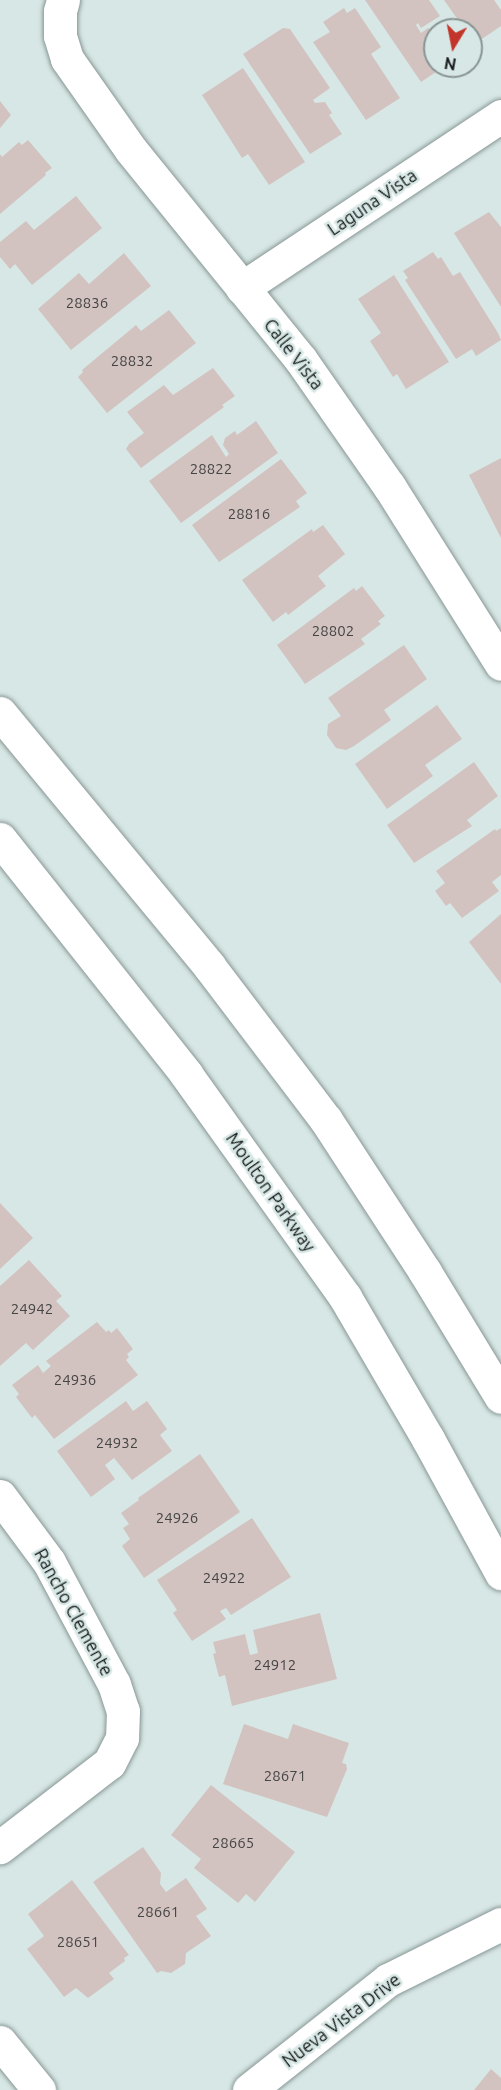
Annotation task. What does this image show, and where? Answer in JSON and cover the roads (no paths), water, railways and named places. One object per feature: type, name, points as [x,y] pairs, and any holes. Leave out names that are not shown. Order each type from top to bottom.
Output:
[{"type":"street","name":"Calle Vista","points":[[63,0],[60,10],[60,36],[67,59],[131,150],[301,360],[389,486],[501,664]]},
{"type":"street","name":"Laguna Vista","points":[[242,288],[501,116]]},
{"type":"street","points":[[0,713],[209,966],[326,1120],[425,1272],[501,1396]]},
{"type":"street","name":"Moulton Parkway","points":[[0,839],[186,1074],[345,1297],[428,1439],[501,1573]]},
{"type":"street","name":"Rancho Clemente","points":[[0,1496],[49,1562],[114,1684],[123,1711],[122,1738],[109,1763],[0,1846]]},
{"type":"street","name":"Nueva Vista Drive","points":[[249,2090],[388,1980],[501,1924]]},
{"type":"street","points":[[0,2042],[39,2090]]}]
